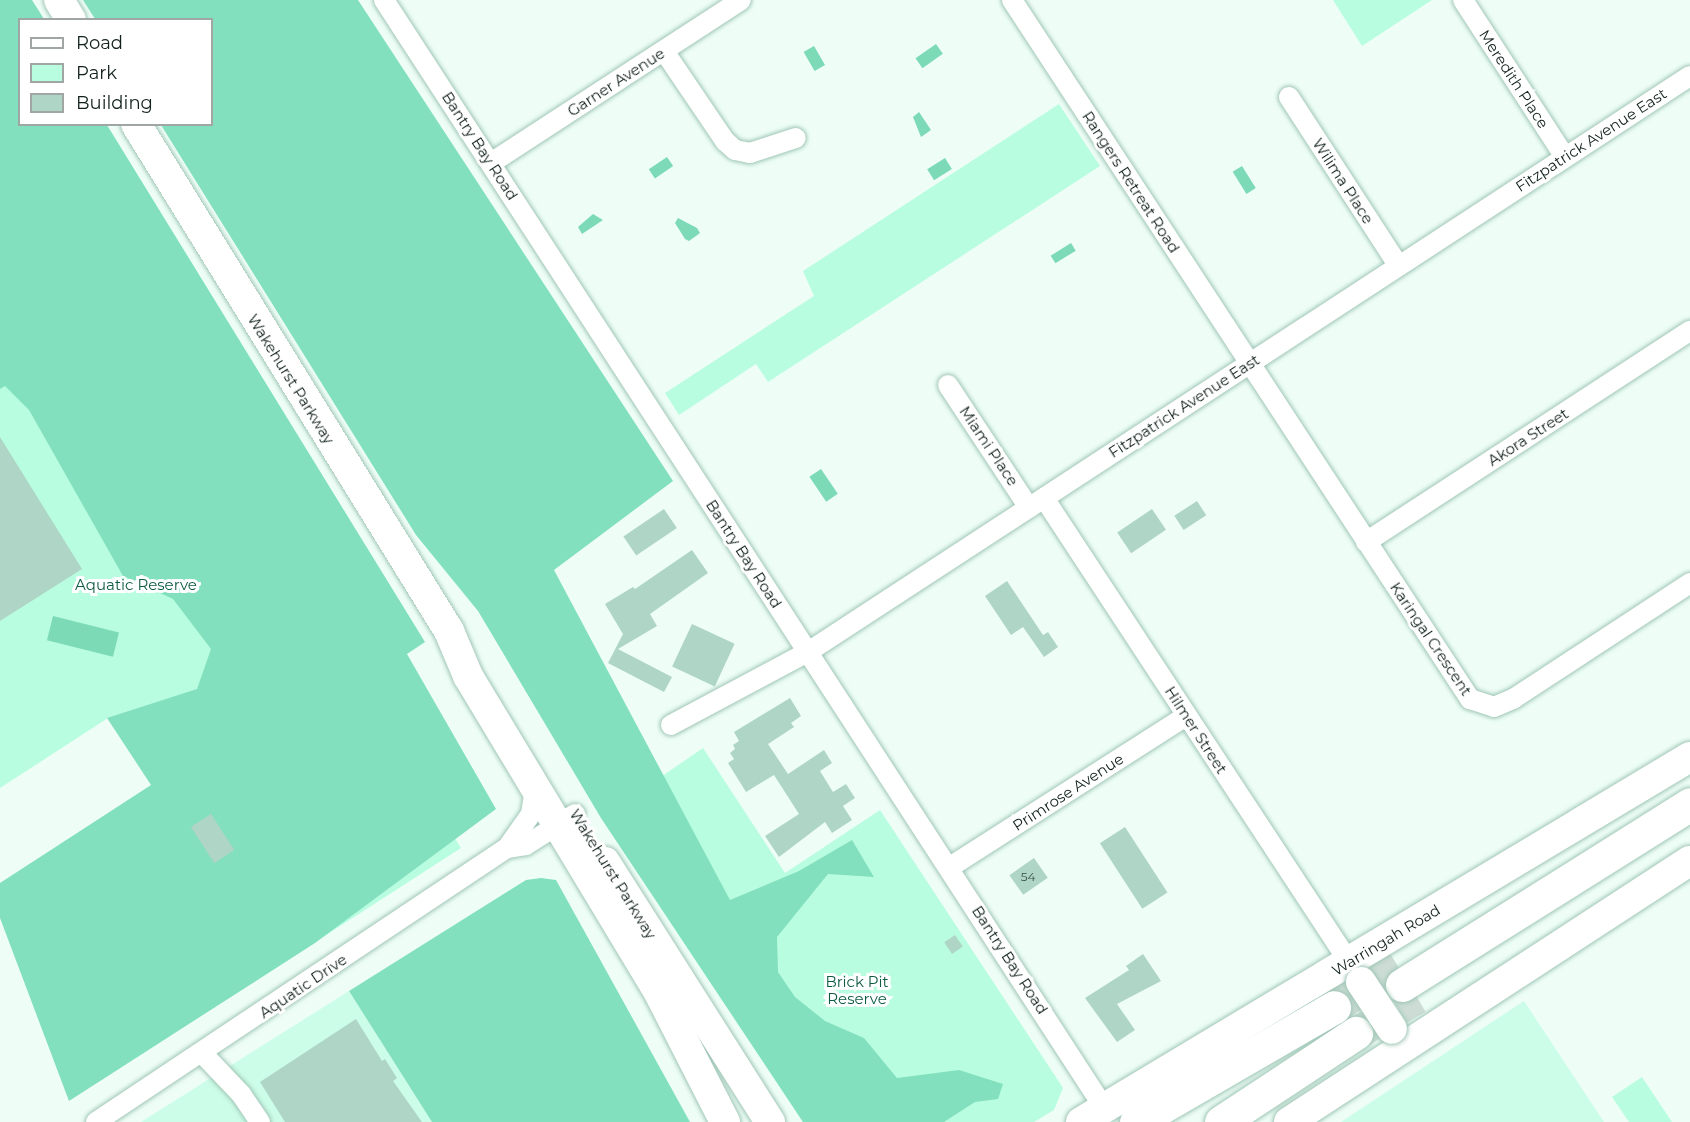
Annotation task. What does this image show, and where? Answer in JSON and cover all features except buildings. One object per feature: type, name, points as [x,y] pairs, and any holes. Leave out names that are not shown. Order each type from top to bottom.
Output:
[{"type":"highway","points":[[1690,804],[1527,903],[1406,983],[1690,825]]},
{"type":"highway","points":[[1136,1122],[1346,1019]]},
{"type":"highway","points":[[1182,1122],[1346,1019]]},
{"type":"highway","points":[[1221,1122],[1346,1019]]},
{"type":"main road","points":[[59,0],[70,18]]},
{"type":"main road","name":"Wakehurst Parkway","points":[[137,126],[449,631],[468,676],[535,783],[567,819],[770,1122]]},
{"type":"main road","name":"Wakehurst Parkway","points":[[449,631],[482,667],[567,819],[724,1122]]},
{"type":"main road","name":"Warringah Road","points":[[1093,1115],[1355,972],[1690,757]]},
{"type":"main road","points":[[1289,1122],[1398,1038],[1690,861]]},
{"type":"main road","points":[[1355,972],[1398,1038]]},
{"type":"street","name":"Bantry Bay Road","points":[[384,0],[950,867],[1093,1115]]},
{"type":"street","name":"Garner Avenue","points":[[491,163],[741,0]]},
{"type":"street","name":"Rangers Retreat Road","points":[[1012,0],[1250,364]]},
{"type":"street","name":"Meredith Place","points":[[1463,0],[1565,157]]},
{"type":"street","points":[[664,51],[724,141],[735,150],[750,153],[796,138]]},
{"type":"street","name":"Fitzpatrick Avenue East","points":[[672,724],[808,652],[1690,76]]},
{"type":"street","name":"Wilima Place","points":[[1289,97],[1398,265]]},
{"type":"street","name":"Akora Street","points":[[1366,542],[1690,331]]},
{"type":"street","name":"Karingal Crescent","points":[[1250,364],[1470,699],[1486,706],[1513,699],[1690,584]]},
{"type":"street","name":"Miami Place","points":[[948,385],[1037,503]]},
{"type":"street","name":"Hilmer Street","points":[[1037,503],[1186,716],[1355,972]]},
{"type":"street","name":"Primrose Avenue","points":[[950,867],[1186,716]]},
{"type":"street","name":"Aquatic Drive","points":[[96,1122],[507,848],[531,814],[535,783]]},
{"type":"street","name":"Aquatic Drive","points":[[507,848],[526,845],[567,819]]},
{"type":"street","points":[[202,1053],[241,1094],[260,1122]]},
{"type":"shaded area","points":[[0,0],[32,0],[43,18],[18,18],[18,126],[108,126],[425,642],[407,654],[496,809],[315,943],[69,1101],[0,918],[0,883],[151,785],[107,718],[197,689],[211,649],[173,599],[123,576],[29,410],[5,386],[0,389]]},
{"type":"shaded area","points":[[83,0],[358,0],[673,481],[554,570],[730,900],[799,871],[852,840],[874,877],[828,874],[777,937],[778,972],[795,997],[825,1021],[864,1038],[897,1078],[959,1070],[1003,1084],[998,1099],[975,1102],[944,1122],[803,1122],[601,818],[478,611],[416,535],[162,126],[213,126],[213,18],[94,18]]},
{"type":"shaded area","points":[[936,44],[943,54],[922,68],[916,58]]},
{"type":"shaded area","points":[[814,46],[825,65],[815,71],[804,52]]},
{"type":"shaded area","points":[[919,112],[931,130],[921,137],[913,117]]},
{"type":"shaded area","points":[[667,157],[673,166],[655,178],[649,169]]},
{"type":"shaded area","points":[[945,158],[952,169],[934,180],[927,169]]},
{"type":"shaded area","points":[[1242,166],[1256,188],[1246,194],[1233,172]]},
{"type":"shaded area","points":[[593,214],[603,220],[582,234],[578,227]]},
{"type":"shaded area","points":[[678,218],[697,228],[700,233],[689,241],[685,239],[675,223]]},
{"type":"shaded area","points":[[1071,243],[1076,251],[1055,263],[1051,256]]},
{"type":"shaded area","points":[[821,469],[838,494],[826,502],[809,477]]},
{"type":"shaded area","points":[[53,616],[119,632],[113,657],[47,640]]},
{"type":"shaded area","points":[[541,878],[556,880],[690,1122],[432,1122],[349,991],[526,880]]},
{"type":"shaded area","points":[[349,991],[432,1122],[141,1122]]},
{"type":"shaded area","points":[[1524,1001],[1604,1122],[1341,1122]]},
{"type":"green space","points":[[1333,0],[1432,0],[1362,46]]},
{"type":"green space","points":[[1059,104],[1100,166],[768,382],[756,364],[679,415],[665,393],[814,296],[803,271]]},
{"type":"green space","name":"Aquatic Reserve","points":[[45,182],[461,848],[272,970],[108,718],[0,788],[0,206]]},
{"type":"green space","name":"Brick Pit Reserve","points":[[703,748],[785,873],[880,810],[1063,1088],[1054,1110],[1034,1122],[803,1122],[601,818]]},
{"type":"green space","points":[[1642,1077],[1672,1122],[1629,1122],[1612,1097]]},
{"type":"tunnel","points":[[1334,1007],[1399,967]]},
{"type":"tunnel","points":[[1356,1033],[1417,997]]}]
